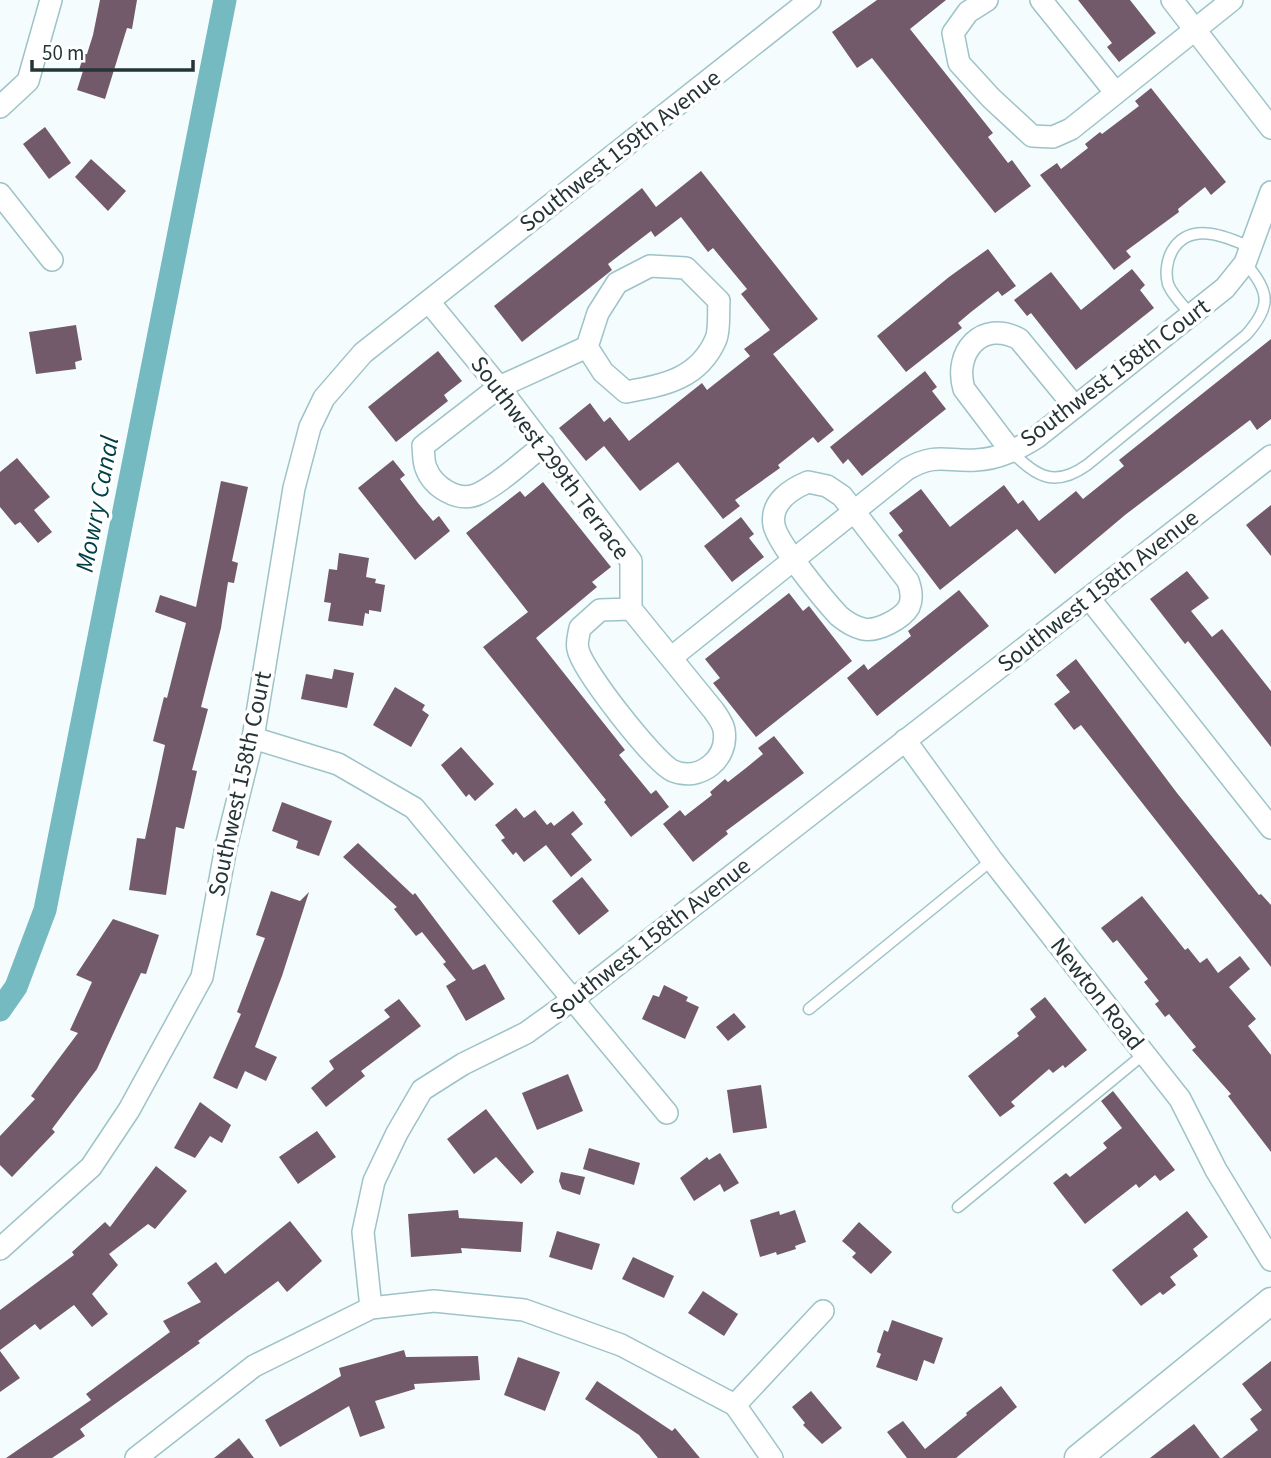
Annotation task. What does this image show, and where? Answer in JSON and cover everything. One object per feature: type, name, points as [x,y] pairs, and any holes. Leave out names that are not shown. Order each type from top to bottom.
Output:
[{"type":"street","points":[[0,107],[28,81],[51,0]]},
{"type":"street","name":"Southwest 159th Avenue","points":[[429,302],[810,0]]},
{"type":"street","points":[[988,0],[968,12],[953,33],[959,63],[991,98],[1032,136],[1053,137],[1071,129],[1232,0]]},
{"type":"street","points":[[1041,0],[1115,92]]},
{"type":"street","points":[[1172,0],[1271,128]]},
{"type":"street","name":"Southwest 158th Court","points":[[671,657],[899,475],[927,460],[986,460],[1011,452],[1037,437],[1225,288],[1249,256],[1271,192]]},
{"type":"street","points":[[0,194],[51,260]]},
{"type":"street","points":[[544,445],[499,482],[475,495],[452,495],[440,488],[426,469],[422,446],[499,387],[587,347],[598,313],[617,283],[650,266],[686,268],[719,301],[717,337],[698,368],[665,384],[626,392],[603,372],[587,347]]},
{"type":"street","name":"Southwest 299th Terrace","points":[[429,302],[499,387],[632,561],[631,609]]},
{"type":"street","name":"Southwest 158th Court","points":[[0,1249],[92,1167],[129,1110],[202,977],[226,847],[253,738],[294,488],[310,427],[324,398],[363,353],[429,302]]},
{"type":"street","points":[[1011,452],[964,389],[960,376],[964,356],[978,339],[997,332],[1009,333],[1019,339],[1075,407]]},
{"type":"street","name":"Southwest 158th Avenue","points":[[371,1308],[362,1232],[374,1181],[422,1090],[463,1064],[526,1033],[572,1000],[1271,456]]},
{"type":"street","points":[[807,482],[827,486],[842,496],[856,512],[908,581],[912,594],[908,608],[892,621],[864,630],[841,617],[794,559],[774,524],[776,507],[790,490],[807,482]]},
{"type":"street","points":[[1089,598],[1271,828]]},
{"type":"street","points":[[631,609],[671,657],[724,727],[725,742],[720,756],[710,767],[698,773],[685,775],[671,770],[654,757],[586,669],[577,649],[580,628],[600,610],[631,609]]},
{"type":"street","points":[[253,738],[338,764],[414,808],[667,1113]]},
{"type":"street","name":"Newton Road","points":[[905,740],[992,860],[1180,1099],[1216,1170],[1271,1260]]},
{"type":"street","points":[[136,1458],[254,1366],[371,1308],[434,1301],[524,1310],[621,1345],[735,1405],[772,1458]]},
{"type":"street","points":[[1081,1457],[1271,1301]]},
{"type":"street","points":[[735,1405],[822,1311]]},
{"type":"lane","points":[[1011,452],[1033,472],[1050,478],[1068,476],[1087,465],[1264,318],[1268,300],[1265,288],[1249,256],[1230,237],[1206,233],[1186,237],[1179,242],[1168,259],[1168,284],[1191,315]]},
{"type":"lane","points":[[809,1009],[992,860]]},
{"type":"lane","points":[[958,1207],[1144,1054]]},
{"type":"building","points":[[100,0],[137,0],[132,29],[127,28],[105,99],[77,90],[83,71],[79,70],[93,35]]},
{"type":"building","points":[[877,0],[946,0],[910,29],[993,133],[988,137],[1008,163],[1012,160],[1031,186],[995,213],[872,58],[857,68],[832,32]]},
{"type":"building","points":[[1078,0],[1130,0],[1156,33],[1119,62],[1107,47],[1112,43]]},
{"type":"building","points":[[1151,88],[1226,182],[1211,195],[1205,187],[1178,209],[1179,212],[1126,251],[1131,257],[1114,270],[1040,175],[1057,163],[1061,169],[1088,148],[1085,144],[1139,106],[1135,101]]},
{"type":"building","points":[[45,127],[71,163],[49,179],[23,144]]},
{"type":"building","points":[[91,159],[126,191],[108,211],[75,177]]},
{"type":"building","points":[[701,171],[818,319],[773,354],[834,430],[818,443],[813,437],[778,465],[780,468],[735,500],[740,506],[723,519],[678,462],[640,491],[604,446],[586,461],[559,428],[590,403],[604,422],[610,417],[629,441],[702,383],[707,390],[750,356],[744,349],[770,330],[741,294],[747,289],[713,248],[708,252],[681,217],[655,237],[651,231],[608,264],[612,270],[522,342],[494,306],[642,188],[656,207]]},
{"type":"building","points":[[988,249],[1016,286],[1002,296],[998,291],[971,312],[958,323],[962,328],[906,372],[877,336]]},
{"type":"building","points":[[1132,269],[1145,285],[1140,290],[1154,308],[1076,370],[1031,313],[1027,316],[1014,300],[1051,272],[1081,310]]},
{"type":"building","points":[[76,325],[82,360],[75,362],[76,369],[36,374],[29,332]]},
{"type":"building","points":[[1271,339],[1271,419],[1257,430],[1250,420],[1125,515],[1055,574],[1017,529],[940,590],[898,535],[903,531],[889,513],[921,489],[950,527],[1004,485],[1018,504],[1023,500],[1039,521],[1076,491],[1083,499],[1124,466],[1119,460]]},
{"type":"building","points":[[438,351],[462,381],[444,395],[448,401],[396,442],[368,407]]},
{"type":"building","points":[[925,371],[937,387],[932,391],[946,409],[862,476],[848,459],[843,464],[830,447]]},
{"type":"building","points":[[17,458],[50,497],[34,510],[52,532],[38,543],[20,522],[15,525],[0,507],[0,472]]},
{"type":"building","points":[[393,460],[405,475],[400,479],[418,503],[433,521],[439,516],[450,531],[415,560],[358,488]]},
{"type":"building","points":[[221,481],[248,487],[232,561],[238,563],[234,583],[228,582],[221,628],[201,707],[208,709],[192,770],[197,771],[184,829],[176,827],[166,895],[129,890],[137,838],[145,839],[165,745],[153,741],[186,623],[155,612],[160,595],[196,607]]},
{"type":"building","points":[[543,482],[611,567],[592,582],[597,587],[536,638],[625,750],[619,755],[651,794],[656,790],[669,807],[631,837],[604,802],[606,800],[483,647],[528,612],[466,533],[520,491],[525,497]]},
{"type":"building","points":[[1271,505],[1271,556],[1246,525]]},
{"type":"building","points":[[741,517],[754,534],[749,538],[764,557],[732,582],[704,546]]},
{"type":"building","points":[[339,553],[369,558],[366,577],[385,585],[381,612],[369,610],[369,614],[365,613],[363,626],[328,621],[331,603],[324,602],[329,569],[337,570]]},
{"type":"building","points":[[1187,571],[1209,598],[1191,611],[1212,637],[1222,629],[1271,691],[1271,747],[1188,641],[1185,644],[1150,599]]},
{"type":"building","points":[[959,590],[989,626],[877,716],[847,678],[864,664],[868,670],[911,636],[908,631]]},
{"type":"building","points":[[789,593],[803,611],[809,606],[852,661],[756,737],[713,683],[720,678],[705,659]]},
{"type":"building","points":[[1076,659],[1177,793],[1259,895],[1271,905],[1271,967],[1081,725],[1074,730],[1054,704],[1070,692],[1056,675]]},
{"type":"building","points":[[334,669],[354,673],[347,708],[301,699],[306,674],[332,679]]},
{"type":"building","points":[[395,687],[425,705],[422,710],[429,715],[411,747],[373,725]]},
{"type":"building","points":[[774,736],[804,773],[726,831],[728,834],[693,862],[663,824],[680,810],[685,816],[712,795],[710,792],[725,779],[728,782],[763,754],[758,748]]},
{"type":"building","points":[[461,747],[494,784],[475,801],[469,794],[466,797],[441,765]]},
{"type":"building","points":[[282,802],[332,821],[319,856],[296,848],[298,841],[272,831]]},
{"type":"building","points":[[516,808],[524,818],[535,810],[547,825],[551,822],[554,826],[573,811],[583,824],[571,834],[592,860],[571,877],[546,845],[524,862],[516,852],[513,855],[501,840],[505,838],[495,825]]},
{"type":"building","points":[[358,843],[413,895],[415,893],[473,970],[485,964],[505,999],[466,1021],[446,986],[456,980],[443,964],[446,962],[422,932],[416,936],[394,909],[397,907],[343,857]]},
{"type":"building","points":[[582,877],[609,911],[579,935],[552,901]]},
{"type":"building","points":[[271,891],[300,901],[309,892],[282,976],[255,1047],[277,1057],[266,1081],[245,1071],[237,1089],[213,1078],[241,1014],[237,1012],[265,938],[256,935]]},
{"type":"building","points":[[1142,896],[1185,950],[1188,948],[1200,963],[1207,958],[1218,973],[1240,956],[1250,969],[1229,987],[1256,1019],[1248,1026],[1271,1055],[1271,1152],[1228,1096],[1231,1094],[1192,1050],[1196,1047],[1169,1014],[1165,1017],[1155,1004],[1159,1001],[1144,982],[1148,979],[1117,940],[1113,943],[1101,928]]},
{"type":"building","points":[[113,919],[159,935],[146,974],[141,973],[97,1069],[52,1129],[55,1132],[12,1177],[0,1165],[0,1136],[35,1099],[31,1096],[78,1033],[70,1030],[92,982],[76,975]]},
{"type":"building","points":[[664,985],[688,997],[686,1001],[699,1007],[685,1039],[642,1019],[653,995],[659,997]]},
{"type":"building","points":[[1045,997],[1087,1050],[1065,1068],[1063,1065],[1053,1073],[1049,1069],[1011,1102],[1015,1106],[1000,1117],[968,1076],[1019,1036],[1017,1033],[1036,1017],[1030,1009]]},
{"type":"building","points":[[399,999],[421,1026],[361,1071],[365,1076],[326,1107],[311,1088],[334,1069],[329,1061],[390,1017],[384,1010]]},
{"type":"building","points":[[734,1013],[746,1027],[728,1041],[716,1027]]},
{"type":"building","points":[[568,1074],[583,1111],[537,1130],[522,1093]]},
{"type":"building","points":[[761,1085],[767,1128],[733,1133],[727,1090]]},
{"type":"building","points":[[1113,1091],[1175,1170],[1160,1181],[1155,1175],[1139,1188],[1136,1184],[1085,1224],[1053,1183],[1066,1173],[1070,1177],[1107,1148],[1103,1143],[1122,1128],[1101,1101]]},
{"type":"building","points":[[200,1102],[231,1125],[222,1143],[210,1136],[195,1158],[174,1148]]},
{"type":"building","points":[[486,1109],[534,1172],[521,1184],[496,1157],[474,1174],[447,1139]]},
{"type":"building","points":[[317,1131],[336,1157],[298,1184],[279,1157]]},
{"type":"building","points":[[589,1148],[640,1163],[634,1185],[583,1169]]},
{"type":"building","points":[[720,1153],[739,1183],[724,1192],[720,1184],[694,1201],[680,1178],[707,1157],[709,1160]]},
{"type":"building","points":[[156,1166],[187,1191],[155,1229],[148,1224],[109,1254],[118,1265],[92,1294],[108,1314],[92,1327],[74,1305],[40,1330],[35,1324],[0,1350],[0,1310],[74,1255],[72,1252],[105,1222],[110,1227]]},
{"type":"building","points":[[561,1172],[585,1177],[580,1195],[562,1189],[559,1181]]},
{"type":"building","points":[[458,1210],[459,1218],[523,1222],[521,1252],[461,1248],[462,1253],[411,1257],[408,1214]]},
{"type":"building","points":[[795,1210],[806,1242],[795,1246],[796,1249],[760,1257],[750,1220],[779,1211],[780,1215]]},
{"type":"building","points":[[1187,1211],[1208,1237],[1193,1249],[1198,1256],[1170,1277],[1176,1285],[1163,1295],[1160,1292],[1141,1306],[1112,1270]]},
{"type":"building","points":[[290,1221],[322,1261],[287,1292],[278,1281],[198,1341],[200,1343],[80,1429],[85,1436],[52,1458],[6,1458],[91,1400],[86,1394],[170,1332],[163,1321],[201,1302],[187,1283],[216,1262],[225,1274]]},
{"type":"building","points":[[859,1222],[892,1252],[871,1274],[852,1257],[856,1253],[842,1241]]},
{"type":"building","points":[[557,1231],[600,1244],[592,1270],[549,1257]]},
{"type":"building","points":[[633,1257],[674,1276],[664,1298],[622,1279]]},
{"type":"building","points":[[703,1291],[738,1314],[724,1336],[688,1313]]},
{"type":"building","points":[[892,1320],[943,1338],[934,1364],[924,1360],[917,1381],[876,1367],[881,1354],[877,1352],[884,1330],[888,1332]]},
{"type":"building","points":[[404,1350],[406,1357],[478,1356],[480,1380],[414,1384],[415,1389],[375,1401],[385,1428],[360,1437],[349,1406],[280,1447],[265,1420],[341,1376],[339,1368]]},
{"type":"building","points":[[0,1351],[20,1378],[0,1392]]},
{"type":"building","points":[[518,1357],[560,1372],[545,1411],[504,1395]]},
{"type":"building","points":[[1271,1361],[1271,1458],[1222,1458],[1258,1430],[1250,1419],[1262,1410],[1242,1384]]},
{"type":"building","points":[[597,1381],[672,1431],[675,1428],[700,1458],[658,1458],[639,1435],[585,1399]]},
{"type":"building","points":[[1001,1386],[1017,1407],[956,1458],[907,1458],[887,1432],[903,1421],[925,1449]]},
{"type":"building","points":[[811,1391],[842,1428],[822,1444],[803,1425],[805,1423],[792,1407]]},
{"type":"building","points":[[1194,1424],[1220,1458],[1150,1458]]},
{"type":"building","points":[[239,1438],[254,1458],[214,1458]]},
{"type":"waterway","name":"Mowry Canal","points":[[0,1010],[16,987],[45,910],[225,0]]}]
